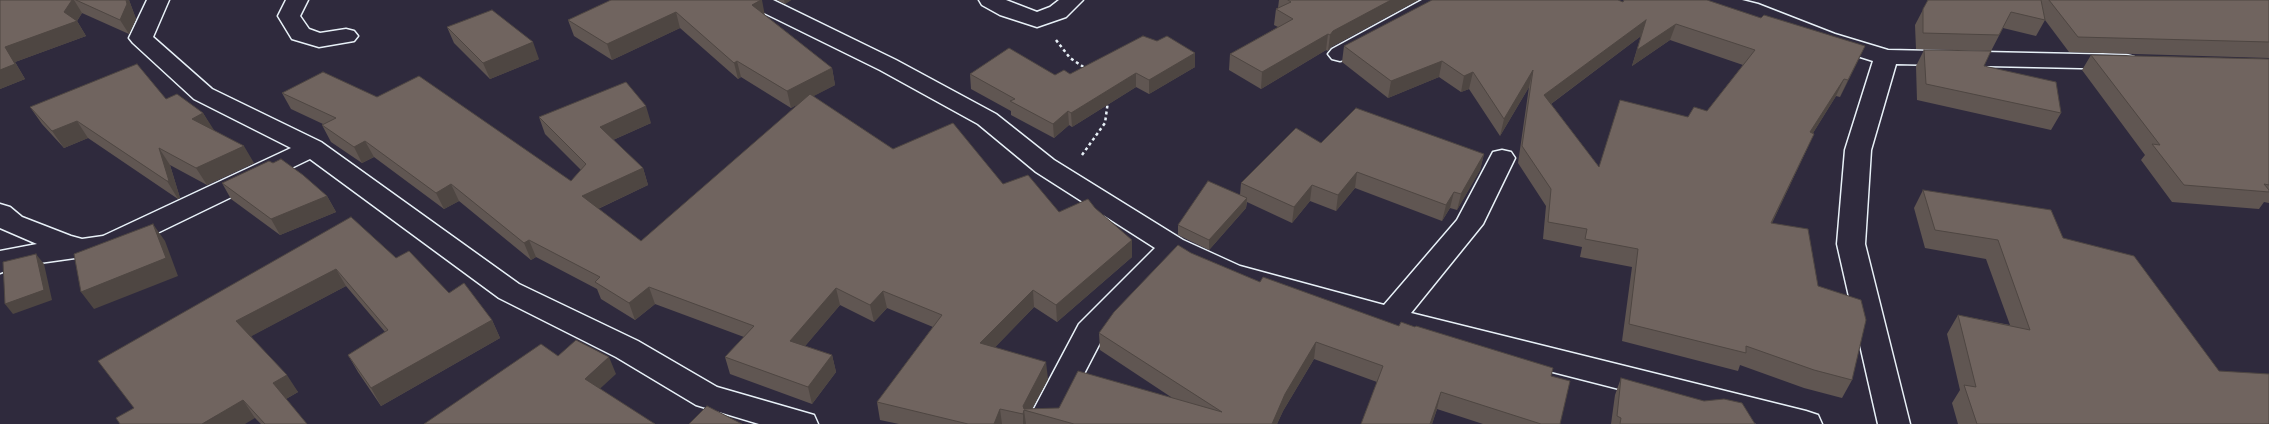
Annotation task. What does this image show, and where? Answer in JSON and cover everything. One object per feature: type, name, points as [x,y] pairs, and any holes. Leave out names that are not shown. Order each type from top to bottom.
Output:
[{"type":"street","points":[[158,0],[141,38],[203,94],[312,148],[509,291],[627,349],[707,396],[802,424]]},
{"type":"street","points":[[297,0],[289,16],[300,34],[319,40],[346,36]]},
{"type":"street","points":[[756,0],[888,65],[987,119],[1045,166],[1070,182],[1173,247],[1230,273],[1451,335],[1806,424]]},
{"type":"street","points":[[990,0],[1008,10],[1037,20],[1058,12],[1072,0]]},
{"type":"street","points":[[1340,54],[1438,0]]},
{"type":"street","points":[[1717,0],[1751,4],[1827,38],[1886,58],[2151,62]]},
{"type":"street","points":[[1886,58],[1858,150],[1851,244],[1894,424]]},
{"type":"street","points":[[0,263],[12,257],[108,245],[312,148]]},
{"type":"street","points":[[1391,317],[1468,224],[1502,158]]},
{"type":"street","points":[[0,213],[12,224],[68,246],[108,245]]},
{"type":"street","points":[[1042,424],[1090,332],[1173,247]]},
{"type":"path","points":[[1049,16],[1056,44],[1070,58],[1090,72]]},
{"type":"path","points":[[1070,182],[1084,153],[1105,123],[1109,93]]},
{"type":"building","points":[[0,0],[72,0],[64,12],[77,21],[5,47],[15,64],[0,70]]},
{"type":"building","points":[[76,0],[126,0],[127,4],[120,20]]},
{"type":"building","points":[[611,0],[761,0],[752,5],[832,68],[787,91],[737,61],[734,63],[676,12],[607,44],[568,20]]},
{"type":"building","points":[[1288,0],[1391,0],[1262,72],[1230,54],[1293,19],[1276,9],[1291,2]]},
{"type":"building","points":[[1432,0],[1618,0],[1623,2],[1624,0],[1707,0],[1761,18],[1764,15],[1865,46],[1848,80],[1844,79],[1810,132],[1814,134],[1771,223],[1808,229],[1818,286],[1861,300],[1866,320],[1852,380],[1814,370],[1746,346],[1746,353],[1629,324],[1638,249],[1585,239],[1587,229],[1548,222],[1551,189],[1522,146],[1533,70],[1504,119],[1473,72],[1464,76],[1442,61],[1391,81],[1344,46]],"holes":[[[1646,20],[1637,50],[1676,24],[1755,50],[1707,111],[1694,107],[1688,117],[1620,100],[1599,167],[1544,95]]]},
{"type":"building","points":[[1928,0],[2041,0],[2045,20],[2011,12],[1999,35],[1923,33],[1923,9]]},
{"type":"building","points":[[2049,0],[2269,0],[2269,42],[2078,37]]},
{"type":"building","points":[[492,10],[533,42],[483,63],[447,27]]},
{"type":"building","points":[[1143,36],[1157,41],[1167,36],[1195,53],[1149,80],[1136,73],[1071,113],[1068,111],[1053,124],[1010,101],[1015,99],[970,74],[1009,48],[1055,75],[1064,70],[1070,74]]},
{"type":"building","points":[[1924,50],[1991,51],[1984,66],[2056,82],[2061,113],[1926,84]]},
{"type":"building","points":[[2091,55],[2269,59],[2269,185],[2264,184],[2269,192],[2184,185],[2152,144],[2160,145]]},
{"type":"building","points":[[137,64],[166,99],[177,94],[203,113],[192,119],[244,146],[196,168],[159,148],[169,181],[167,181],[77,121],[52,131],[30,107]]},
{"type":"building","points":[[323,72],[377,97],[419,76],[571,181],[586,164],[539,117],[626,82],[646,106],[600,127],[643,168],[582,196],[641,241],[810,94],[893,149],[953,123],[1003,184],[1028,175],[1059,212],[1088,199],[1095,208],[1132,240],[1056,305],[1033,290],[980,343],[1046,362],[1023,406],[1024,409],[1059,408],[1078,371],[1222,412],[1099,333],[1114,312],[1178,245],[1191,253],[1260,282],[1263,277],[1399,326],[1401,322],[1416,326],[1553,368],[1551,376],[1570,381],[1560,424],[1541,424],[1441,392],[1430,424],[1361,424],[1383,366],[1316,342],[1285,394],[1272,424],[1074,424],[1024,410],[1023,414],[1000,409],[994,424],[968,424],[877,402],[942,315],[883,291],[870,305],[836,288],[790,341],[832,355],[808,387],[725,357],[754,326],[649,287],[629,303],[595,282],[600,277],[529,240],[524,243],[451,184],[436,193],[365,141],[354,147],[322,125],[336,118],[282,93]]},
{"type":"building","points":[[1356,108],[1484,154],[1461,194],[1454,192],[1446,205],[1357,172],[1338,195],[1312,185],[1294,207],[1241,183],[1296,128],[1321,143]]},
{"type":"building","points":[[281,159],[327,196],[271,219],[222,183],[269,161],[273,163]]},
{"type":"building","points":[[1208,181],[1247,198],[1209,240],[1178,225]]},
{"type":"building","points":[[1923,190],[2051,210],[2063,238],[2134,256],[2219,371],[2269,374],[2269,424],[1977,424],[1964,385],[1976,387],[1958,315],[2030,330],[1998,240],[1935,230]]},
{"type":"building","points":[[351,217],[396,258],[409,251],[449,293],[464,283],[492,320],[371,388],[348,355],[388,330],[336,269],[236,321],[287,375],[273,383],[307,424],[265,424],[243,400],[202,424],[120,424],[116,418],[134,408],[98,361]]},
{"type":"building","points":[[153,224],[166,258],[81,292],[74,254]]},
{"type":"building","points":[[36,254],[44,290],[5,304],[3,262]]},
{"type":"building","points":[[576,340],[609,357],[585,379],[655,424],[424,424],[541,344],[558,356]]},
{"type":"building","points":[[1621,378],[1704,401],[1724,399],[1742,403],[1755,424],[1620,424],[1621,418],[1617,416]]},
{"type":"building","points":[[707,406],[742,424],[689,424]]}]
